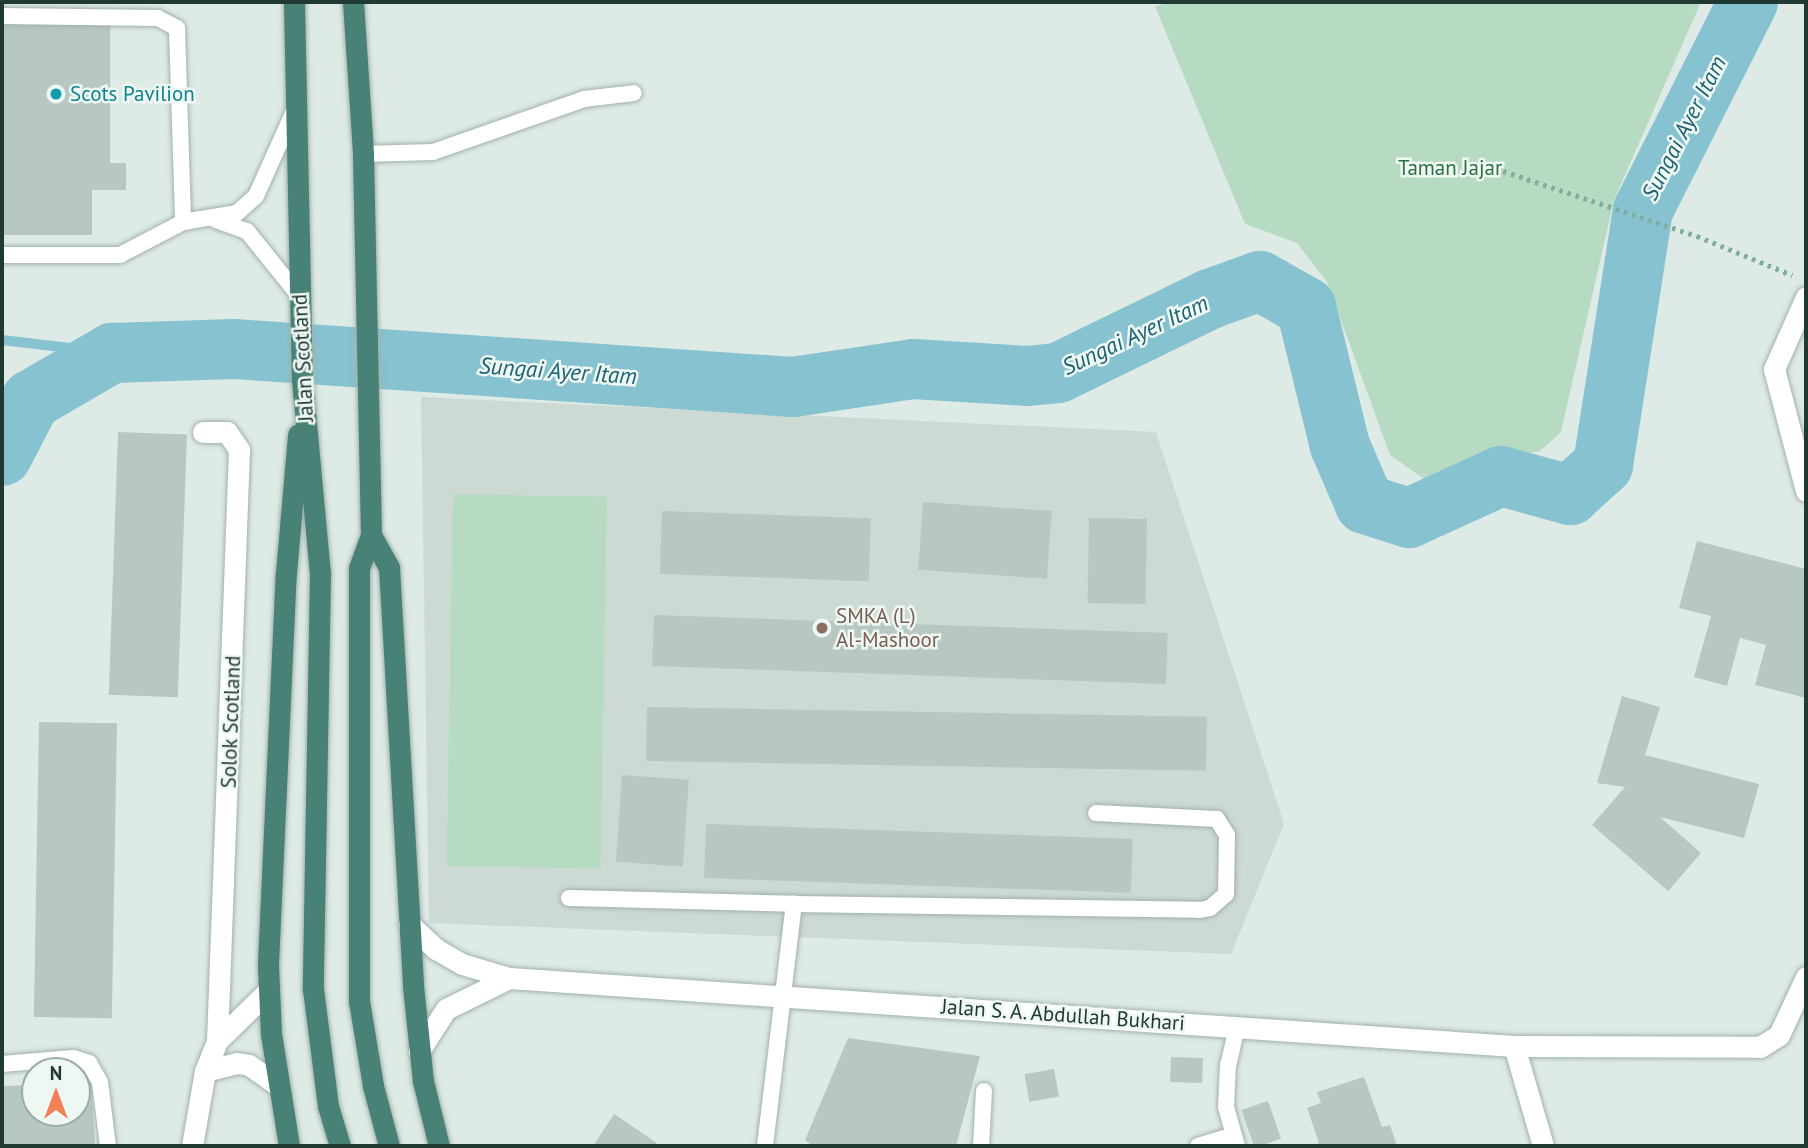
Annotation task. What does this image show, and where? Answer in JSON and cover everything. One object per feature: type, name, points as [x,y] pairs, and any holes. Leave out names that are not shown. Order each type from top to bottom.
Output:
[{"type":"highway","name":"Jalan Scotland","points":[[294,2],[303,380],[320,574],[320,714],[313,989],[328,1106],[340,1146]]},
{"type":"highway","points":[[353,2],[363,154],[365,383],[371,535],[359,568],[359,1000],[366,1054],[389,1146]]},
{"type":"highway","points":[[289,1146],[278,1085],[268,991],[284,600],[303,380]]},
{"type":"highway","points":[[371,535],[389,567],[409,924],[419,1051],[439,1146]]},
{"type":"street","points":[[1806,297],[1774,369],[1806,491]]},
{"type":"street","name":"Solok Scotland","points":[[192,1146],[205,1071],[217,1041],[239,450],[227,432],[203,432]]},
{"type":"street","name":"Jalan S. A. Abdullah Bukhari","points":[[409,924],[436,949],[462,964],[509,978],[1514,1046],[1760,1047],[1779,1035],[1806,977]]},
{"type":"street","name":"Jalan S. A. Abdullah Bukhari","points":[[419,1051],[446,1009],[509,978]]},
{"type":"street","name":"Solok Scotland","points":[[217,1041],[268,991]]},
{"type":"street","points":[[1514,1046],[1543,1146]]},
{"type":"street","points":[[205,1071],[237,1063],[248,1065],[278,1085]]},
{"type":"lane","points":[[2,16],[158,18],[177,28],[183,222]]},
{"type":"lane","points":[[363,154],[433,152],[584,99],[634,93]]},
{"type":"lane","points":[[2,255],[120,254],[183,222],[210,219],[247,207],[296,107]]},
{"type":"lane","points":[[210,219],[247,231],[300,304]]},
{"type":"lane","points":[[569,898],[1200,910],[1210,908],[1226,894],[1227,835],[1217,819],[1097,813]]},
{"type":"lane","points":[[765,1146],[794,904]]},
{"type":"lane","points":[[1198,1146],[1235,1141],[1226,1107],[1228,1065],[1237,1027]]},
{"type":"lane","points":[[2,1064],[73,1058],[89,1063],[100,1082],[107,1146]]},
{"type":"lane","points":[[981,1146],[984,1091]]},
{"type":"path","points":[[1503,171],[1697,236],[1806,280]]},
{"type":"shaded area","name":"SMKA (L) Al-Mashoor","points":[[421,397],[1156,432],[1284,824],[1231,954],[429,923]]},
{"type":"green space","name":"Taman Jajar","points":[[1174,2],[1701,2],[1614,200],[1561,432],[1540,451],[1473,463],[1424,479],[1390,455],[1327,282],[1297,243],[1245,224],[1155,6]]},
{"type":"green space","points":[[453,494],[607,497],[600,869],[447,866]]},
{"type":"building","name":"Scots Pavilion","points":[[2,24],[110,24],[110,163],[126,163],[126,190],[92,190],[92,235],[2,235]]},
{"type":"building","points":[[118,432],[187,434],[178,697],[109,695]]},
{"type":"building","points":[[923,502],[1052,511],[1047,579],[918,570]]},
{"type":"building","points":[[662,511],[871,518],[869,581],[660,574]]},
{"type":"building","points":[[1089,518],[1147,519],[1146,604],[1088,603]]},
{"type":"building","points":[[1697,541],[1806,569],[1806,698],[1755,685],[1766,645],[1740,638],[1727,686],[1694,677],[1711,616],[1679,608]]},
{"type":"building","points":[[654,615],[1168,633],[1166,684],[652,666]]},
{"type":"building","points":[[1622,696],[1660,707],[1645,755],[1759,784],[1744,838],[1660,817],[1701,853],[1668,891],[1592,825],[1625,787],[1597,783]]},
{"type":"building","points":[[647,707],[1207,717],[1206,771],[646,761]]},
{"type":"building","points":[[39,722],[117,723],[112,1018],[34,1017]]},
{"type":"building","points":[[622,775],[689,780],[683,866],[616,862]]},
{"type":"building","points":[[706,824],[1133,839],[1131,893],[704,878]]},
{"type":"building","points":[[848,1038],[980,1056],[956,1146],[813,1146],[805,1140]]},
{"type":"building","points":[[1171,1057],[1203,1058],[1202,1083],[1170,1082]]},
{"type":"building","points":[[1054,1069],[1059,1097],[1029,1102],[1024,1074]]},
{"type":"building","points":[[1364,1077],[1382,1127],[1390,1125],[1397,1146],[1310,1146],[1319,1143],[1307,1108],[1321,1103],[1317,1092]]},
{"type":"building","points":[[91,1082],[95,1146],[2,1146],[2,1086],[21,1085],[21,1127],[91,1127]]},
{"type":"building","points":[[1268,1101],[1281,1139],[1254,1146],[1242,1110]]},
{"type":"building","points":[[614,1114],[657,1143],[655,1146],[593,1146]]},
{"type":"waterway","name":"Sungai Ayer Itam","points":[[2,456],[31,400],[112,353],[234,349],[793,387],[913,369],[1026,376],[1058,373],[1210,299],[1260,281],[1306,307],[1340,446],[1365,504],[1409,518],[1501,476],[1570,495],[1603,465],[1643,210],[1748,2]]},
{"type":"waterway","points":[[2,340],[112,353]]},
{"type":"place","name":"Scots Pavilion","points":[[56,94]]},
{"type":"place","name":"SMKA (L) Al-Mashoor","points":[[822,628]]}]
